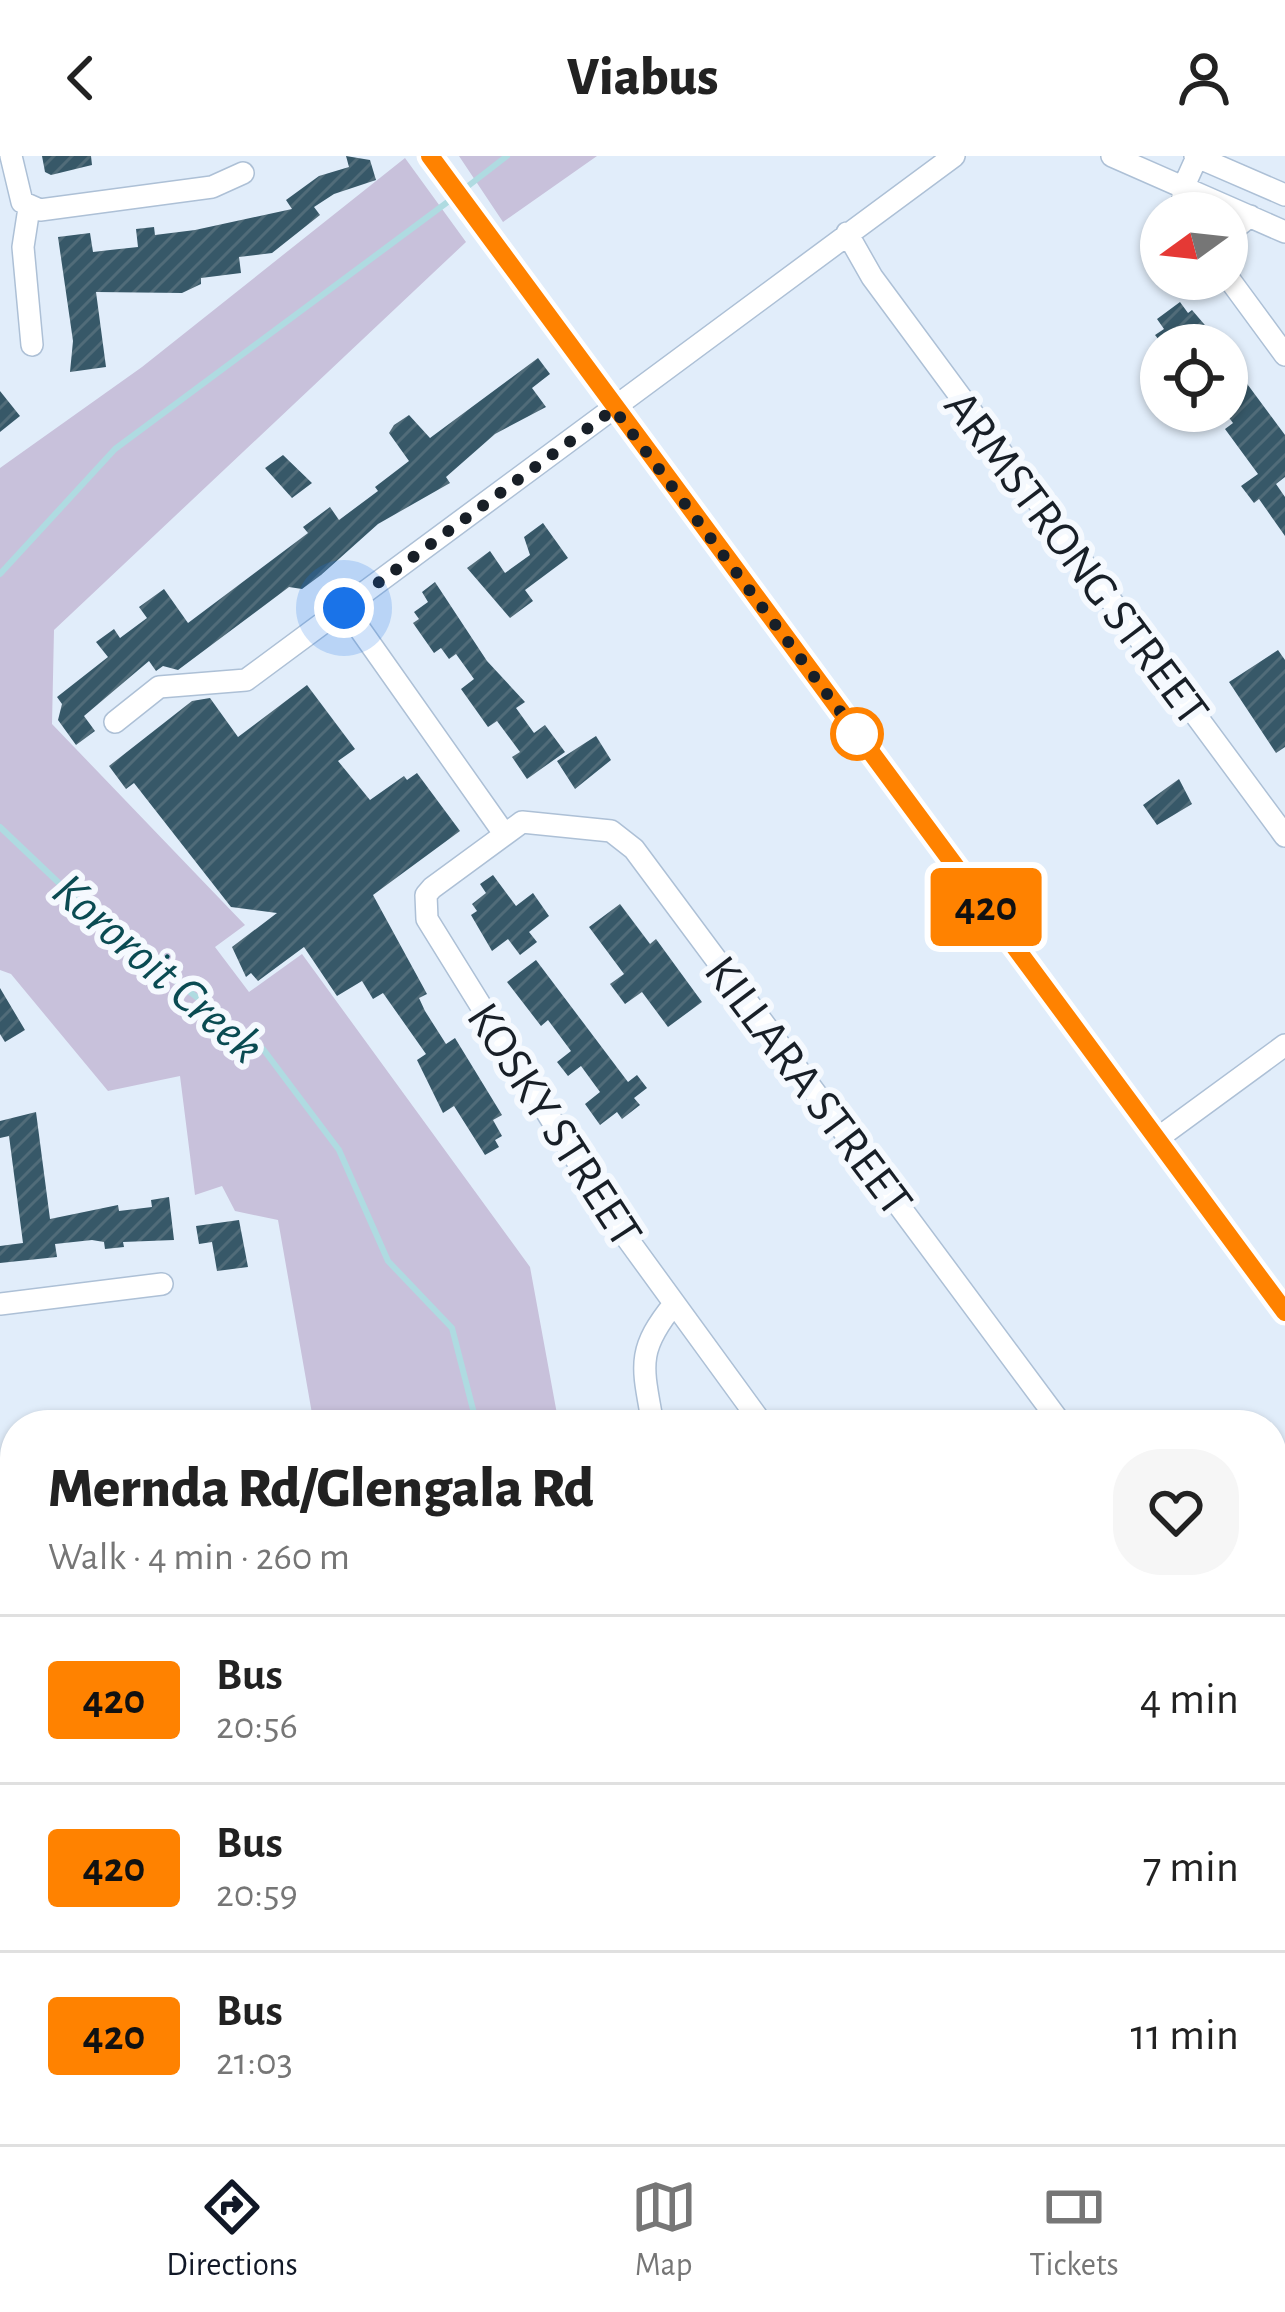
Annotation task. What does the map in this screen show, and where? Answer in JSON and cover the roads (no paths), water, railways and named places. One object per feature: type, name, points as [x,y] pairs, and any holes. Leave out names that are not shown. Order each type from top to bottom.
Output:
[{"type":"street","points":[[11,156],[16,188],[29,208],[23,247],[32,345]]},
{"type":"street","points":[[430,156],[1285,1312]]},
{"type":"street","points":[[115,722],[158,687],[246,680],[954,156]]},
{"type":"street","points":[[1112,156],[1285,232]]},
{"type":"street","points":[[1183,192],[1196,156],[1285,195]]},
{"type":"street","points":[[29,208],[212,187],[243,172]]},
{"type":"street","name":"ARMSTRONG STREET","points":[[842,238],[1285,836]]},
{"type":"street","points":[[1245,300],[1285,355]]},
{"type":"street","points":[[344,608],[507,828]]},
{"type":"street","name":"KILLARA STREET","points":[[507,828],[535,822],[610,831],[634,849],[1051,1410]]},
{"type":"street","name":"KOSKY STREET","points":[[507,828],[432,888],[424,905],[427,919],[540,1106],[752,1410]]},
{"type":"street","points":[[1158,1138],[1285,1045]]},
{"type":"street","points":[[0,1304],[163,1284]]},
{"type":"street","points":[[651,1410],[645,1346],[680,1311]]},
{"type":"waterway","name":"Kororoit Creek","points":[[463,190],[507,156]]},
{"type":"waterway","name":"Kororoit Creek","points":[[0,574],[115,449],[453,198]]},
{"type":"waterway","name":"Kororoit Creek","points":[[0,827],[99,921],[263,1049],[339,1150],[388,1261],[452,1328],[473,1410]]}]
